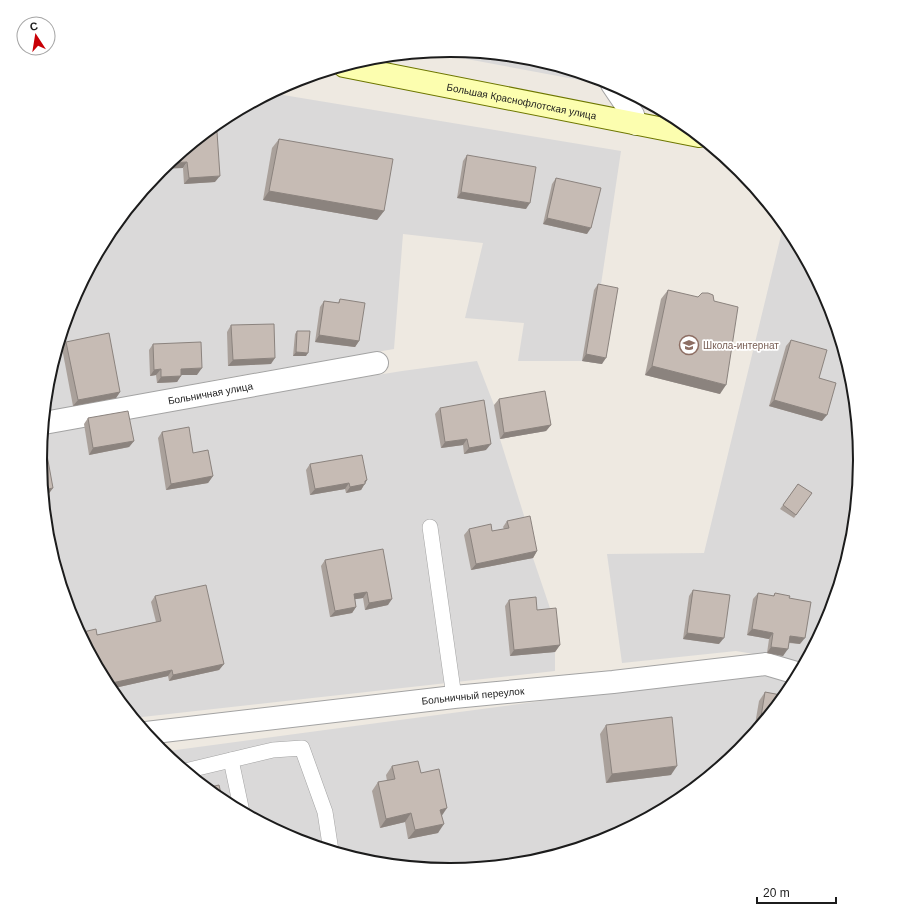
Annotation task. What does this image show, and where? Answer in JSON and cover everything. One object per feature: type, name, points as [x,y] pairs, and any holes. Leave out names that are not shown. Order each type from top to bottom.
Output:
[{"type":"main road","name":"Большая Краснофлотская улица","points":[[357,69],[687,134]]},
{"type":"street","points":[[619,94],[636,124]]},
{"type":"street","name":"Больничная улица","points":[[49,422],[377,363]]},
{"type":"street","name":"Больничный переулок","points":[[152,732],[454,697],[613,682],[766,664],[794,672]]},
{"type":"lane","points":[[430,527],[454,697]]},
{"type":"lane","points":[[192,770],[273,750],[302,748],[325,812],[329,845]]},
{"type":"lane","points":[[231,760],[240,805]]},
{"type":"shaded area","points":[[457,57],[503,60],[555,71],[590,82]]},
{"type":"shaded area","points":[[281,95],[621,151],[600,291],[614,294],[602,364],[582,361],[518,361],[524,323],[465,318],[483,243],[403,234],[394,349],[219,379],[86,407],[50,412],[55,382],[68,331],[89,282],[101,259],[115,236],[147,194],[184,157],[226,125],[272,99]]},
{"type":"shaded area","points":[[635,102],[651,111],[638,108]]},
{"type":"shaded area","points":[[782,231],[812,282],[833,331],[846,382],[851,408],[853,434],[854,460],[851,513],[840,565],[833,590],[823,615],[800,662],[736,651],[622,663],[607,554],[704,553]]},
{"type":"shaded area","points":[[477,361],[494,405],[540,397],[546,431],[500,439],[526,522],[533,558],[552,614],[555,671],[139,717],[115,685],[101,662],[78,615],[68,590],[50,513],[47,460],[48,428],[402,371]]},
{"type":"shaded area","points":[[757,672],[788,681],[771,706],[736,746],[717,764],[675,796],[629,822],[580,843],[503,861],[450,864],[398,861],[321,843],[272,822],[226,796],[205,781],[170,751]]},
{"type":"building","points":[[216,132],[220,176],[189,178],[187,162],[178,162]]},
{"type":"building","points":[[279,139],[393,159],[384,211],[269,191]]},
{"type":"building","points":[[467,155],[536,167],[530,203],[461,192]]},
{"type":"building","points":[[556,178],[601,188],[591,228],[547,218]]},
{"type":"building","points":[[598,284],[618,288],[606,358],[586,354]]},
{"type":"building","name":"Школа-интернат","points":[[668,290],[698,297],[702,293],[708,293],[713,295],[714,301],[738,307],[726,385],[652,366]]},
{"type":"building","points":[[340,299],[365,303],[359,341],[319,335],[324,301],[339,303]]},
{"type":"building","points":[[274,324],[275,358],[233,360],[231,325]]},
{"type":"building","points":[[297,331],[310,331],[308,353],[296,352]]},
{"type":"building","points":[[109,333],[120,392],[78,400],[66,342]]},
{"type":"building","points":[[791,340],[827,350],[819,378],[836,383],[827,415],[774,400]]},
{"type":"building","points":[[201,342],[202,368],[181,369],[181,376],[161,377],[161,369],[154,370],[153,344]]},
{"type":"building","points":[[545,391],[551,425],[504,433],[499,399]]},
{"type":"building","points":[[484,400],[491,444],[469,448],[467,439],[445,442],[440,408]]},
{"type":"building","points":[[128,411],[134,441],[93,448],[88,418]]},
{"type":"building","points":[[189,427],[193,453],[208,450],[213,476],[171,484],[162,432]]},
{"type":"building","points":[[362,455],[367,480],[365,481],[365,484],[350,487],[349,483],[315,489],[310,464]]},
{"type":"building","points":[[47,456],[53,488],[48,489]]},
{"type":"building","points":[[798,484],[812,493],[796,515],[783,505]]},
{"type":"building","points":[[530,516],[537,551],[476,564],[469,529],[491,524],[492,531],[509,528],[507,521]]},
{"type":"building","points":[[383,549],[392,599],[369,603],[367,592],[354,594],[356,607],[335,611],[325,560]]},
{"type":"building","points":[[206,585],[224,664],[173,675],[172,670],[114,683],[86,631],[96,629],[97,635],[161,621],[155,596]]},
{"type":"building","points":[[693,590],[730,595],[724,638],[687,633]]},
{"type":"building","points":[[758,593],[774,596],[775,593],[790,596],[789,598],[811,602],[805,638],[790,636],[788,649],[771,647],[773,633],[752,629]]},
{"type":"building","points":[[536,597],[537,610],[556,608],[560,645],[514,650],[509,600]]},
{"type":"building","points":[[765,692],[779,695],[771,706],[761,719]]},
{"type":"building","points":[[672,717],[677,766],[612,774],[606,725]]},
{"type":"building","points":[[418,761],[421,773],[439,769],[447,808],[440,810],[444,824],[415,830],[411,813],[386,819],[378,782],[395,779],[392,766]]},
{"type":"building","points":[[219,785],[221,792],[213,786]]},
{"type":"place","name":"Школа-интернат","points":[[689,345]]}]
